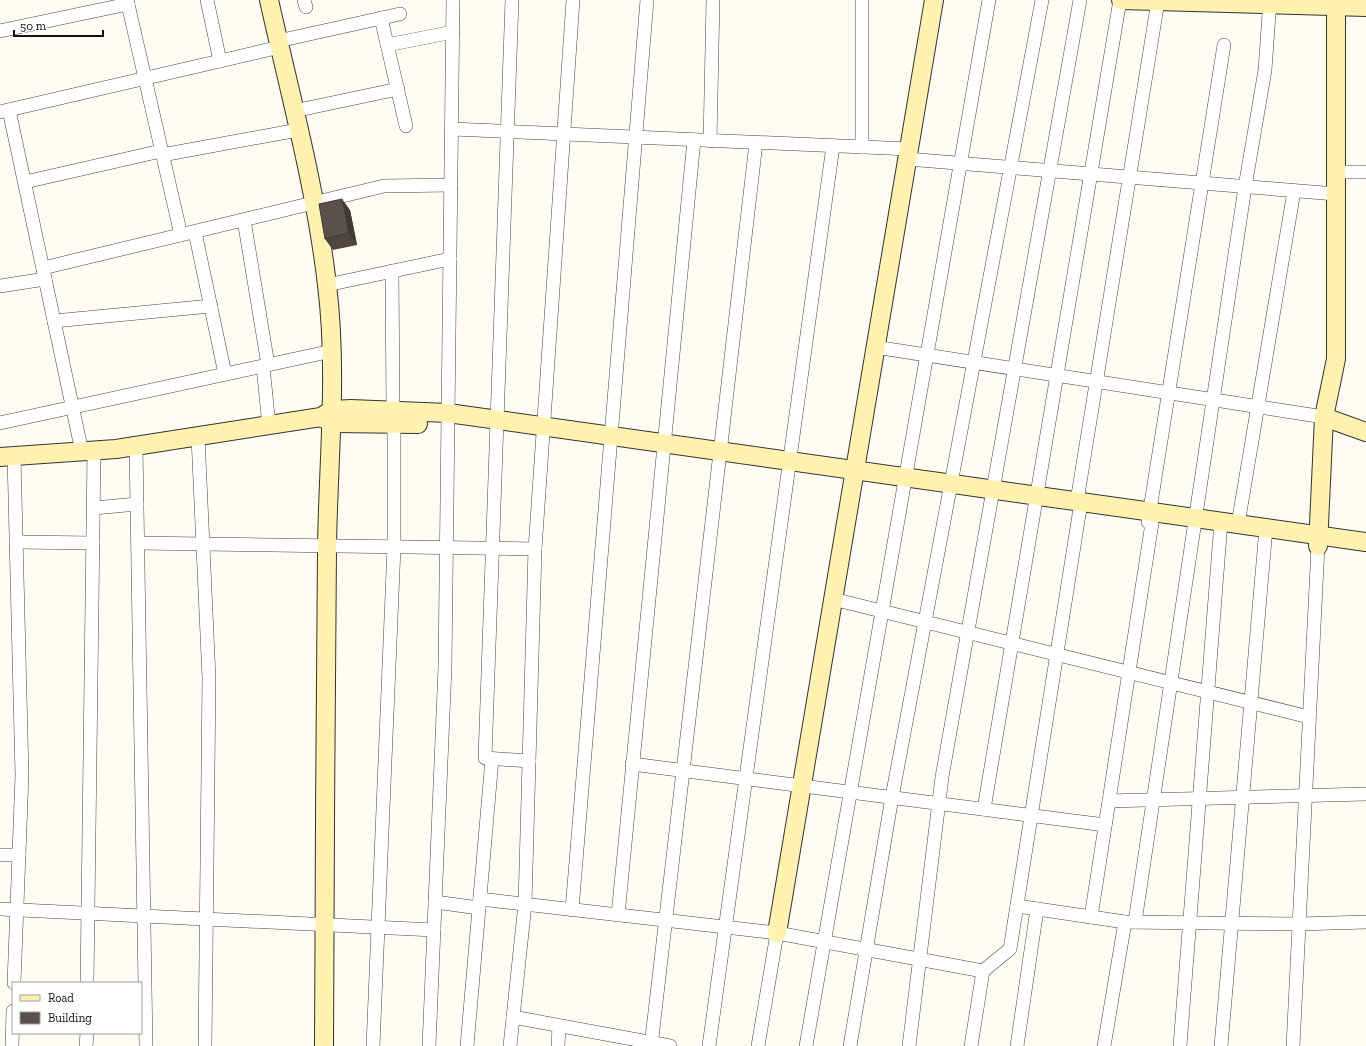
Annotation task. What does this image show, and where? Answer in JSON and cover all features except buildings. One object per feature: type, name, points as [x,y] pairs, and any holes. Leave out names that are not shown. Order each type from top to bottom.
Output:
[{"type":"street","points":[[207,0],[220,61]]},
{"type":"street","points":[[269,0],[314,203],[327,285],[332,351],[328,416],[324,1046]]},
{"type":"street","points":[[429,1046],[445,667],[453,0]]},
{"type":"street","points":[[512,0],[485,758],[529,761]]},
{"type":"street","points":[[510,1046],[525,904],[534,549],[573,0]]},
{"type":"street","points":[[572,910],[647,0]]},
{"type":"street","points":[[710,141],[713,0]]},
{"type":"street","points":[[862,0],[862,147]]},
{"type":"street","points":[[758,1046],[934,0]]},
{"type":"street","points":[[806,1046],[989,0]]},
{"type":"street","points":[[850,1046],[892,797],[1042,0]]},
{"type":"street","points":[[909,1046],[938,803],[1080,0]]},
{"type":"street","points":[[984,809],[1120,0],[1336,4],[1366,8]]},
{"type":"street","points":[[971,1046],[983,971],[1010,949],[1057,655],[1096,382],[1158,1]]},
{"type":"street","points":[[0,31],[127,2],[181,235]]},
{"type":"street","points":[[1104,1046],[1130,922],[1153,800],[1245,187],[1265,70],[1270,3]]},
{"type":"street","points":[[1293,1046],[1324,418],[1336,359],[1336,4]]},
{"type":"street","points":[[87,982],[94,508],[88,451],[72,407],[25,182],[5,111],[220,61],[279,44],[400,14]]},
{"type":"street","points":[[381,18],[406,126]]},
{"type":"street","points":[[388,45],[453,32]]},
{"type":"street","points":[[1090,917],[1129,672],[1168,393],[1224,45]]},
{"type":"street","points":[[294,111],[398,89]]},
{"type":"street","points":[[452,129],[862,147],[960,163],[1336,194]]},
{"type":"street","points":[[25,182],[162,153],[298,130]]},
{"type":"street","points":[[618,915],[694,140]]},
{"type":"street","points":[[651,1044],[756,143]]},
{"type":"street","points":[[709,1046],[833,146]]},
{"type":"street","points":[[1336,172],[1366,172]]},
{"type":"street","points":[[0,286],[181,235],[384,186],[451,185]]},
{"type":"street","points":[[1180,1046],[1208,692],[1227,526],[1258,407],[1294,191]]},
{"type":"street","points":[[244,220],[266,365],[269,426]]},
{"type":"street","points":[[195,232],[226,374]]},
{"type":"street","points":[[327,285],[450,259]]},
{"type":"street","points":[[373,1046],[394,547],[392,271]]},
{"type":"street","points":[[54,321],[211,306]]},
{"type":"street","points":[[875,347],[1324,418],[1366,432]]},
{"type":"street","points":[[0,423],[332,351]]},
{"type":"street","points":[[14,982],[22,775],[16,542],[7,457],[136,446],[328,416],[448,419],[1036,501],[1079,505],[1150,519],[1227,526],[1318,541],[1366,553]]},
{"type":"street","points":[[198,437],[209,678],[205,1046]]},
{"type":"street","points":[[136,446],[146,1046]]},
{"type":"street","points":[[94,508],[137,504]]},
{"type":"street","points":[[1221,1046],[1265,533]]},
{"type":"street","points":[[1318,541],[1366,542]]},
{"type":"street","points":[[16,542],[93,543]]},
{"type":"street","points":[[138,543],[534,549]]},
{"type":"street","points":[[833,599],[1309,717]]},
{"type":"street","points":[[468,1046],[492,759]]},
{"type":"street","points":[[632,764],[1105,825]]},
{"type":"street","points":[[1109,801],[1366,794]]},
{"type":"street","points":[[0,855],[19,855]]},
{"type":"street","points":[[435,902],[525,904],[777,933],[983,971]]},
{"type":"street","points":[[1016,906],[1130,922],[1299,924],[1366,922]]},
{"type":"street","points":[[0,909],[434,930]]},
{"type":"street","points":[[1017,1046],[1037,909]]},
{"type":"street","points":[[513,1018],[559,1026],[609,1040],[670,1046]]},
{"type":"street","points":[[558,1046],[559,1026]]},
{"type":"street","points":[[12,1034],[12,1046]]},
{"type":"street","points":[[86,1046],[87,1034]]}]
